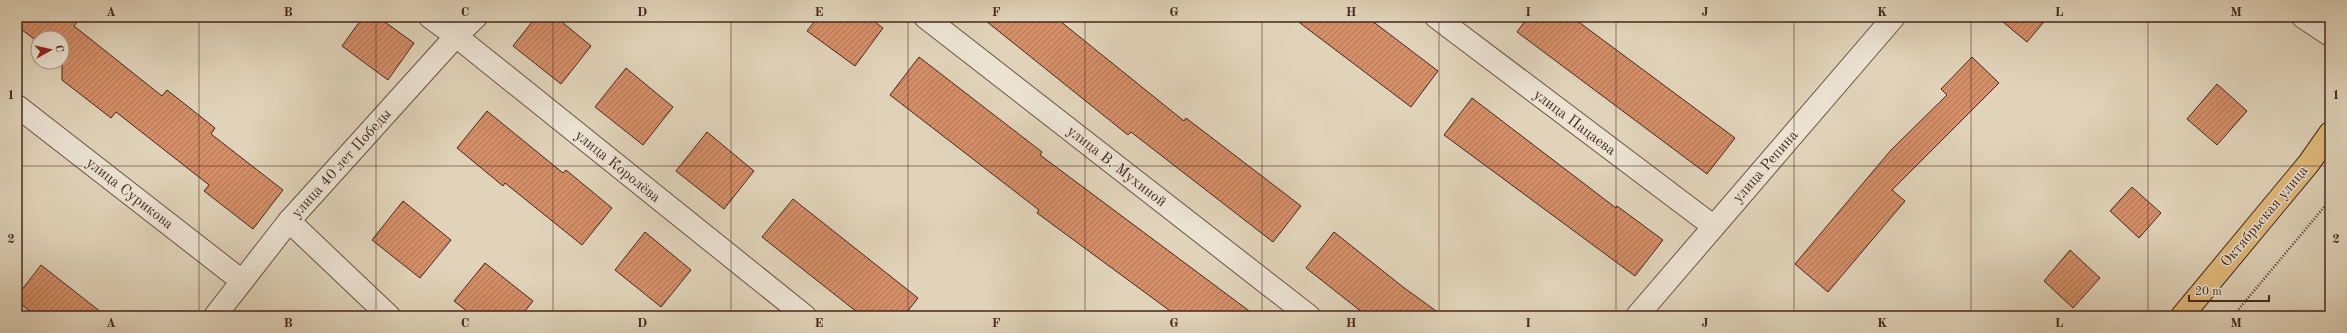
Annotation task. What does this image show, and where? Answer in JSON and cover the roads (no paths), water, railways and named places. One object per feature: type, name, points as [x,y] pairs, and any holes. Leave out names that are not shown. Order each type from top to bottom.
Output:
[{"type":"main road","name":"Октябрьская улица","points":[[2182,316],[2309,163],[2330,133]]},
{"type":"street","name":"улица Королёва","points":[[430,17],[456,36],[806,316]]},
{"type":"street","name":"улица 40 лет Победы","points":[[215,316],[289,221],[456,36],[476,17]]},
{"type":"street","name":"улица В. Мухиной","points":[[925,17],[1309,316]]},
{"type":"street","name":"улица Пацаева","points":[[1436,17],[1714,226]]},
{"type":"street","name":"улица Репина","points":[[1637,316],[1894,17]]},
{"type":"street","points":[[2303,17],[2330,35]]},
{"type":"street","name":"улица Сурикова","points":[[17,106],[242,281]]},
{"type":"street","points":[[289,221],[389,316]]}]
